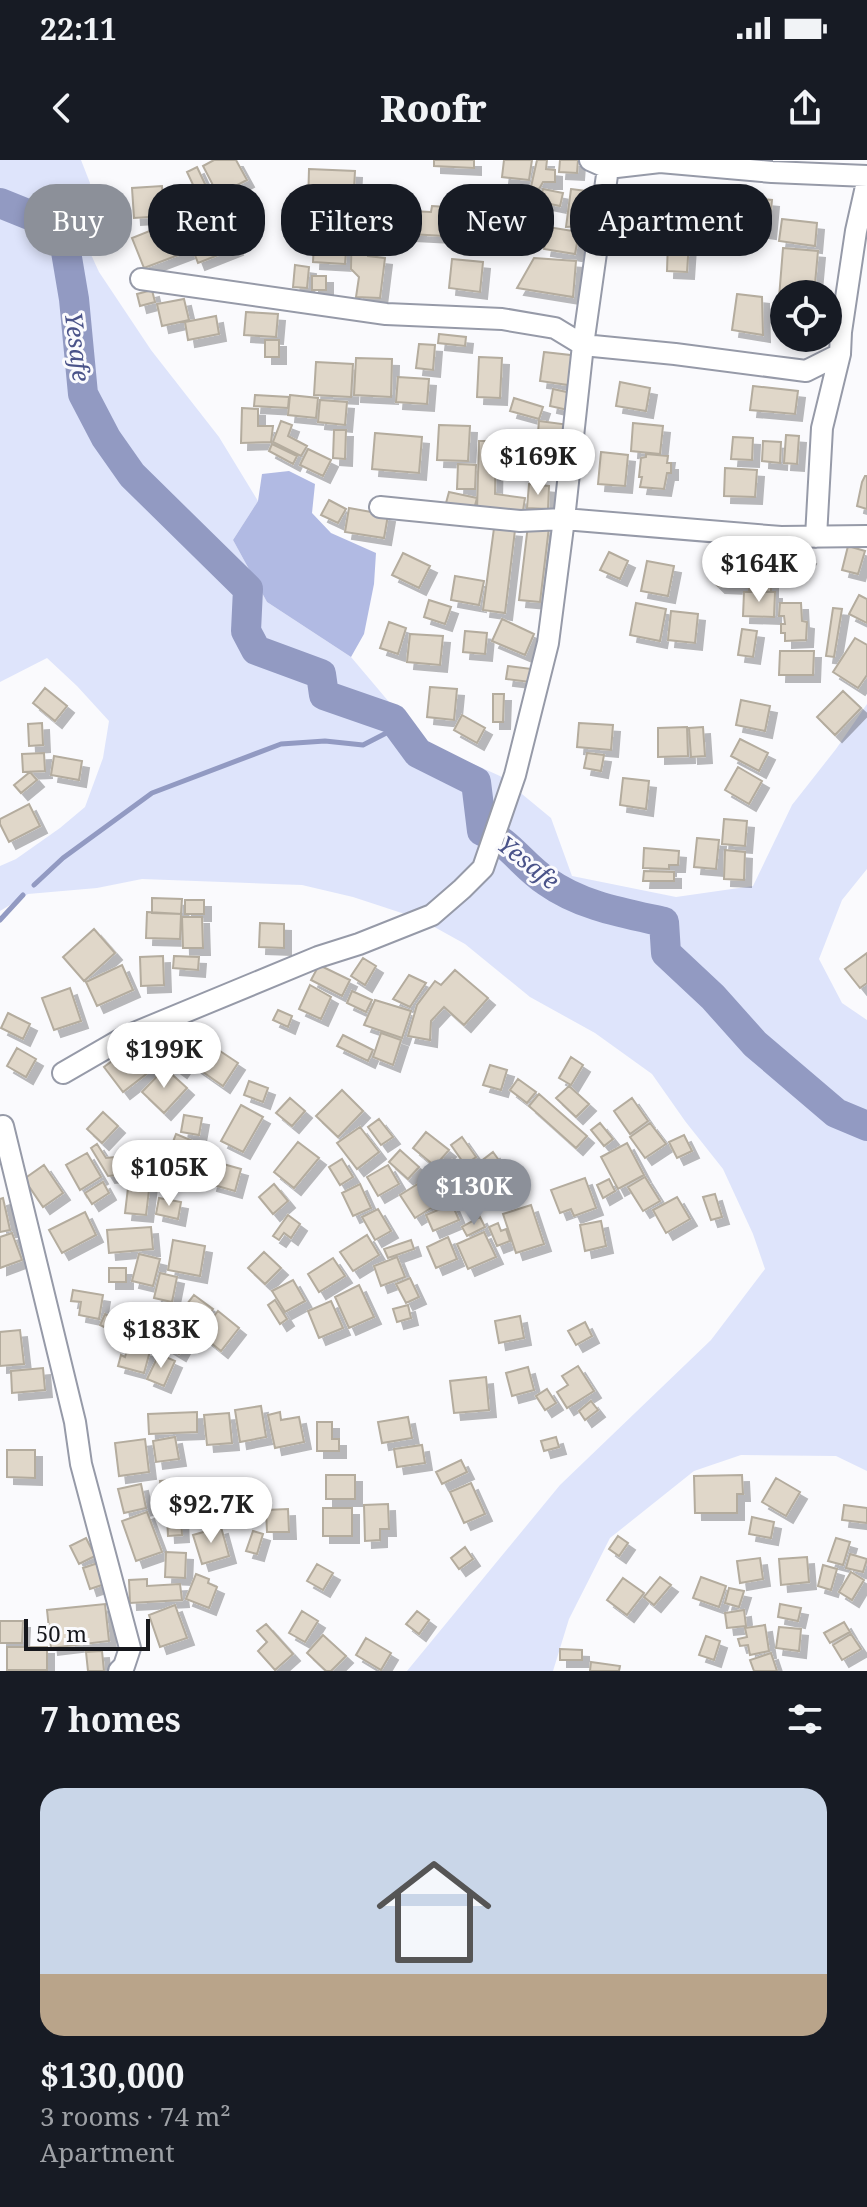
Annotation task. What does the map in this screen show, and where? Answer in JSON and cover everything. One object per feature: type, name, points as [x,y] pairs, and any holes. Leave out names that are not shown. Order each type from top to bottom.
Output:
[{"type":"street","points":[[63,1073],[127,1036],[318,957],[432,915],[483,868],[515,775],[548,643],[583,345],[599,164],[660,162],[867,179],[856,231],[840,354],[822,428],[816,537]]},
{"type":"street","points":[[141,279],[386,314],[502,319],[555,328],[583,345],[806,371],[840,354]]},
{"type":"street","points":[[380,507],[520,521],[564,519],[781,537],[867,536]]},
{"type":"street","points":[[3,1126],[75,1422],[81,1464],[130,1648],[119,1671]]},
{"type":"shaded area","points":[[0,160],[81,160],[90,184],[24,184],[24,256],[92,256],[151,350],[219,437],[258,501],[233,540],[267,602],[351,657],[422,741],[500,776],[551,818],[572,876],[676,897],[753,886],[792,805],[867,704],[867,869],[842,900],[819,959],[842,1003],[867,1020],[867,1471],[836,1456],[741,1455],[694,1471],[610,1538],[569,1619],[553,1671],[407,1671],[560,1485],[711,1340],[765,1269],[753,1234],[723,1169],[652,1074],[595,1033],[530,997],[465,944],[420,919],[353,897],[302,885],[142,879],[97,888],[28,894],[0,911],[0,866],[16,859],[85,807],[103,758],[109,721],[47,658],[0,682]]},
{"type":"shaded area","points":[[289,471],[315,484],[312,513],[331,533],[376,553],[374,584],[364,634],[351,657],[267,602],[233,540],[258,501],[262,474]]},
{"type":"building","points":[[214,160],[236,160],[247,180],[239,184],[212,184],[203,166]]},
{"type":"building","points":[[434,160],[474,160],[474,168],[434,166]]},
{"type":"building","points":[[504,160],[532,160],[529,180],[502,177]]},
{"type":"building","points":[[537,160],[547,160],[546,169],[555,170],[555,182],[532,184]]},
{"type":"building","points":[[560,160],[578,160],[577,173],[559,172]]},
{"type":"building","points":[[197,167],[205,184],[193,184],[187,172]]},
{"type":"building","points":[[309,169],[355,171],[354,184],[309,184]]},
{"type":"building","points":[[148,187],[148,217],[134,218],[132,188]]},
{"type":"building","points":[[554,191],[563,193],[560,206],[554,205]]},
{"type":"building","points":[[570,197],[570,227],[566,227]]},
{"type":"building","points":[[432,206],[438,206],[438,236],[422,235],[422,212],[431,212]]},
{"type":"building","points":[[782,219],[817,223],[815,246],[779,241]]},
{"type":"building","points":[[554,228],[570,231],[570,253],[554,251]]},
{"type":"building","points":[[148,232],[148,256],[176,256],[144,268],[132,238]]},
{"type":"building","points":[[783,248],[818,251],[815,280],[780,280]]},
{"type":"building","points":[[195,256],[216,256],[198,263]]},
{"type":"building","points":[[313,256],[346,256],[345,264],[313,262]]},
{"type":"building","points":[[351,256],[385,258],[380,298],[356,297],[359,277],[351,269]]},
{"type":"building","points":[[668,256],[688,256],[687,272],[667,271]]},
{"type":"building","points":[[534,258],[576,261],[573,297],[517,288]]},
{"type":"building","points":[[452,259],[483,262],[480,292],[449,288]]},
{"type":"building","points":[[295,265],[309,267],[307,288],[293,287]]},
{"type":"building","points":[[312,276],[326,276],[326,290],[312,290]]},
{"type":"building","points":[[152,290],[155,302],[140,306],[137,294]]},
{"type":"building","points":[[737,294],[762,297],[763,335],[732,330]]},
{"type":"building","points":[[184,299],[189,320],[162,326],[157,304]]},
{"type":"building","points":[[246,312],[278,314],[276,337],[244,335]]},
{"type":"building","points":[[216,316],[219,334],[188,340],[185,322]]},
{"type":"building","points":[[439,334],[466,337],[465,346],[438,343]]},
{"type":"building","points":[[265,340],[279,340],[279,357],[265,357]]},
{"type":"building","points":[[419,344],[435,345],[433,370],[416,368]]},
{"type":"building","points":[[544,352],[579,356],[575,386],[540,381]]},
{"type":"building","points":[[479,357],[502,358],[500,398],[477,397]]},
{"type":"building","points":[[356,358],[392,359],[391,397],[354,395]]},
{"type":"building","points":[[316,362],[353,364],[351,397],[314,395]]},
{"type":"building","points":[[398,377],[429,379],[427,404],[396,402]]},
{"type":"building","points":[[620,382],[650,388],[646,411],[616,406]]},
{"type":"building","points":[[753,386],[798,391],[795,414],[750,410]]},
{"type":"building","points":[[553,389],[571,393],[568,410],[550,406]]},
{"type":"building","points":[[255,395],[289,397],[288,408],[254,406]]},
{"type":"building","points":[[290,395],[318,398],[316,418],[288,415]]},
{"type":"building","points":[[514,398],[543,407],[539,419],[510,411]]},
{"type":"building","points":[[320,400],[347,402],[345,425],[318,422]]},
{"type":"building","points":[[242,408],[258,409],[258,426],[273,426],[271,442],[241,443]]},
{"type":"building","points":[[281,421],[292,425],[288,436],[307,446],[301,456],[273,442]]},
{"type":"building","points":[[539,421],[570,425],[567,448],[537,444]]},
{"type":"building","points":[[633,423],[663,426],[660,454],[631,451]]},
{"type":"building","points":[[439,425],[470,426],[468,461],[437,460]]},
{"type":"building","points":[[334,430],[346,430],[345,459],[333,458]]},
{"type":"building","points":[[375,433],[422,437],[419,473],[372,469]]},
{"type":"building","points":[[786,435],[799,436],[797,464],[784,463]]},
{"type":"building","points":[[733,437],[753,438],[752,460],[731,459]]},
{"type":"building","points":[[479,441],[496,441],[495,494],[525,498],[522,517],[477,510]]},
{"type":"building","points":[[763,441],[781,442],[780,463],[762,461]]},
{"type":"building","points":[[272,444],[297,456],[293,464],[269,451]]},
{"type":"building","points":[[308,449],[331,460],[323,476],[300,465]]},
{"type":"building","points":[[601,452],[628,455],[625,486],[598,484]]},
{"type":"building","points":[[646,454],[668,456],[671,473],[667,473],[664,489],[640,487],[641,458]]},
{"type":"building","points":[[458,464],[476,465],[475,489],[457,489]]},
{"type":"building","points":[[725,468],[757,470],[755,497],[724,496]]},
{"type":"building","points":[[867,476],[867,509],[857,506]]},
{"type":"building","points":[[529,484],[549,486],[548,509],[527,508]]},
{"type":"building","points":[[449,492],[477,498],[474,509],[446,503]]},
{"type":"building","points":[[329,500],[346,509],[338,523],[321,515]]},
{"type":"building","points":[[349,508],[388,515],[384,538],[345,532]]},
{"type":"building","points":[[528,525],[549,527],[540,602],[519,600]]},
{"type":"building","points":[[494,528],[515,530],[505,613],[483,610]]},
{"type":"building","points":[[732,540],[755,543],[752,565],[729,563]]},
{"type":"building","points":[[784,542],[809,557],[798,574],[774,558]]},
{"type":"building","points":[[848,546],[865,551],[858,574],[842,570]]},
{"type":"building","points":[[609,552],[628,561],[620,579],[600,570]]},
{"type":"building","points":[[403,553],[430,566],[419,588],[392,575]]},
{"type":"building","points":[[712,557],[725,558],[726,563],[741,567],[740,587],[718,586],[711,579]]},
{"type":"building","points":[[647,561],[674,566],[668,596],[641,591]]},
{"type":"building","points":[[762,565],[771,566],[771,592],[749,590],[750,570],[760,569]]},
{"type":"building","points":[[455,576],[484,581],[479,605],[451,600]]},
{"type":"building","points":[[744,592],[775,592],[774,617],[743,616]]},
{"type":"building","points":[[859,595],[867,599],[867,623],[849,614]]},
{"type":"building","points":[[429,600],[451,607],[445,624],[424,617]]},
{"type":"building","points":[[636,603],[666,609],[660,641],[630,635]]},
{"type":"building","points":[[780,603],[801,603],[802,621],[807,622],[806,640],[785,641],[785,633],[781,633],[781,624],[785,624],[784,616],[779,616]]},
{"type":"building","points":[[833,608],[842,609],[834,657],[826,656]]},
{"type":"building","points":[[671,611],[698,614],[695,643],[668,640]]},
{"type":"building","points":[[502,619],[534,634],[525,655],[492,641]]},
{"type":"building","points":[[389,622],[406,628],[398,654],[380,648]]},
{"type":"building","points":[[742,629],[757,631],[753,657],[738,655]]},
{"type":"building","points":[[465,631],[487,633],[485,654],[463,652]]},
{"type":"building","points":[[410,634],[443,636],[440,665],[407,662]]},
{"type":"building","points":[[855,638],[867,645],[867,675],[858,688],[833,672]]},
{"type":"building","points":[[780,651],[814,651],[813,675],[779,675]]},
{"type":"building","points":[[508,666],[532,669],[530,682],[506,679]]},
{"type":"building","points":[[430,687],[457,689],[454,720],[427,717]]},
{"type":"building","points":[[45,688],[67,706],[55,721],[33,703]]},
{"type":"building","points":[[843,691],[861,708],[835,735],[817,717]]},
{"type":"building","points":[[493,694],[504,694],[503,722],[493,722]]},
{"type":"building","points":[[741,700],[770,706],[765,731],[736,725]]},
{"type":"building","points":[[462,715],[485,728],[477,743],[454,730]]},
{"type":"building","points":[[42,723],[43,745],[29,746],[28,724]]},
{"type":"building","points":[[579,723],[613,725],[611,750],[577,747]]},
{"type":"building","points":[[687,727],[688,756],[658,757],[658,728]]},
{"type":"building","points":[[703,727],[705,756],[691,757],[689,728]]},
{"type":"building","points":[[740,739],[768,753],[759,771],[731,756]]},
{"type":"building","points":[[44,753],[45,771],[23,772],[22,754]]},
{"type":"building","points":[[587,753],[604,755],[601,771],[584,768]]},
{"type":"building","points":[[54,756],[82,761],[79,780],[51,775]]},
{"type":"building","points":[[738,767],[762,781],[749,804],[725,790]]},
{"type":"building","points":[[30,772],[37,780],[21,793],[14,785]]},
{"type":"building","points":[[623,778],[649,781],[646,809],[620,805]]},
{"type":"building","points":[[29,804],[40,826],[9,842],[0,819]]},
{"type":"building","points":[[724,819],[747,821],[745,846],[722,844]]},
{"type":"building","points":[[697,838],[719,840],[716,869],[694,867]]},
{"type":"building","points":[[644,848],[679,851],[678,865],[669,865],[669,869],[643,868]]},
{"type":"building","points":[[725,850],[745,852],[744,880],[724,879]]},
{"type":"building","points":[[644,871],[674,872],[674,881],[643,881]]},
{"type":"building","points":[[152,898],[182,899],[181,914],[152,913]]},
{"type":"building","points":[[185,900],[204,900],[204,914],[185,914]]},
{"type":"building","points":[[147,912],[181,914],[180,939],[146,938]]},
{"type":"building","points":[[182,917],[202,917],[203,948],[183,948]]},
{"type":"building","points":[[260,923],[284,924],[284,948],[259,947]]},
{"type":"building","points":[[94,929],[115,953],[84,981],[63,957]]},
{"type":"building","points":[[867,953],[867,983],[860,988],[845,969]]},
{"type":"building","points":[[163,956],[164,985],[141,986],[140,957]]},
{"type":"building","points":[[174,956],[199,957],[198,970],[173,968]]},
{"type":"building","points":[[363,958],[376,966],[365,985],[351,976]]},
{"type":"building","points":[[122,965],[133,990],[97,1006],[86,982]]},
{"type":"building","points":[[319,965],[350,980],[342,996],[311,980]]},
{"type":"building","points":[[455,970],[488,998],[464,1025],[444,1007],[431,1021],[430,1040],[408,1036],[417,1005],[435,981],[441,985]]},
{"type":"building","points":[[409,975],[426,983],[410,1007],[393,999]]},
{"type":"building","points":[[310,985],[331,997],[321,1019],[299,1009]]},
{"type":"building","points":[[70,988],[81,1021],[54,1030],[42,998]]},
{"type":"building","points":[[352,991],[372,1000],[366,1012],[347,1003]]},
{"type":"building","points":[[375,1000],[411,1011],[402,1038],[364,1025]]},
{"type":"building","points":[[278,1010],[292,1016],[288,1027],[273,1020]]},
{"type":"building","points":[[8,1013],[30,1024],[23,1039],[1,1028]]},
{"type":"building","points":[[183,1026],[202,1039],[180,1071],[161,1057]]},
{"type":"building","points":[[381,1033],[401,1040],[393,1065],[373,1057]]},
{"type":"building","points":[[343,1035],[373,1050],[368,1061],[337,1046]]},
{"type":"building","points":[[139,1041],[158,1065],[123,1092],[104,1067]]},
{"type":"building","points":[[208,1043],[238,1063],[223,1086],[193,1065]]},
{"type":"building","points":[[17,1048],[36,1059],[26,1077],[7,1066]]},
{"type":"building","points":[[571,1057],[583,1065],[571,1085],[559,1078]]},
{"type":"building","points":[[490,1065],[507,1070],[501,1090],[483,1085]]},
{"type":"building","points":[[165,1068],[187,1088],[164,1113],[142,1092]]},
{"type":"building","points":[[518,1079],[536,1092],[527,1103],[510,1090]]},
{"type":"building","points":[[249,1081],[268,1088],[263,1102],[244,1095]]},
{"type":"building","points":[[569,1086],[589,1104],[576,1117],[556,1098]]},
{"type":"building","points":[[342,1090],[363,1111],[338,1137],[316,1116]]},
{"type":"building","points":[[539,1094],[587,1136],[576,1148],[529,1106]]},
{"type":"building","points":[[290,1098],[305,1111],[292,1126],[276,1113]]},
{"type":"building","points":[[632,1098],[648,1121],[630,1134],[614,1111]]},
{"type":"building","points":[[241,1105],[263,1117],[243,1152],[221,1141]]},
{"type":"building","points":[[103,1112],[118,1126],[102,1143],[87,1129]]},
{"type":"building","points":[[184,1115],[202,1118],[199,1135],[181,1132]]},
{"type":"building","points":[[379,1119],[393,1137],[381,1145],[368,1127]]},
{"type":"building","points":[[600,1123],[613,1139],[604,1146],[591,1130]]},
{"type":"building","points":[[650,1123],[666,1144],[645,1158],[630,1137]]},
{"type":"building","points":[[360,1127],[379,1152],[357,1169],[337,1143]]},
{"type":"building","points":[[426,1132],[449,1150],[435,1166],[413,1148]]},
{"type":"building","points":[[176,1134],[200,1144],[196,1157],[171,1147]]},
{"type":"building","points":[[684,1135],[692,1151],[677,1158],[669,1142]]},
{"type":"building","points":[[462,1137],[476,1157],[465,1165],[451,1145]]},
{"type":"building","points":[[298,1142],[319,1158],[294,1188],[274,1172]]},
{"type":"building","points":[[627,1143],[644,1175],[618,1189],[601,1157]]},
{"type":"building","points":[[97,1144],[106,1158],[125,1156],[127,1174],[108,1176],[91,1148]]},
{"type":"building","points":[[400,1150],[419,1167],[408,1179],[389,1162]]},
{"type":"building","points":[[493,1152],[511,1177],[495,1190],[476,1165]]},
{"type":"building","points":[[87,1153],[101,1177],[80,1190],[66,1165]]},
{"type":"building","points":[[342,1159],[353,1177],[340,1185],[329,1167]]},
{"type":"building","points":[[452,1160],[467,1179],[450,1192],[435,1173]]},
{"type":"building","points":[[216,1162],[241,1169],[235,1191],[210,1184]]},
{"type":"building","points":[[44,1165],[63,1193],[43,1207],[24,1179]]},
{"type":"building","points":[[388,1165],[399,1184],[378,1196],[367,1177]]},
{"type":"building","points":[[130,1171],[151,1173],[146,1215],[125,1213]]},
{"type":"building","points":[[432,1175],[447,1198],[415,1218],[400,1195]]},
{"type":"building","points":[[645,1177],[660,1201],[643,1211],[628,1187]]},
{"type":"building","points":[[585,1178],[596,1208],[574,1216],[571,1209],[560,1213],[551,1190]]},
{"type":"building","points":[[609,1179],[615,1191],[603,1198],[597,1185]]},
{"type":"building","points":[[103,1182],[109,1193],[92,1204],[85,1193]]},
{"type":"building","points":[[274,1184],[288,1201],[273,1214],[259,1197]]},
{"type":"building","points":[[360,1184],[371,1208],[353,1216],[342,1193]]},
{"type":"building","points":[[715,1194],[722,1217],[711,1220],[703,1197]]},
{"type":"building","points":[[677,1197],[690,1219],[666,1233],[653,1210]]},
{"type":"building","points":[[3,1198],[10,1230],[0,1232],[0,1199]]},
{"type":"building","points":[[159,1198],[181,1202],[178,1219],[156,1214]]},
{"type":"building","points":[[452,1204],[459,1220],[433,1231],[426,1215]]},
{"type":"building","points":[[531,1205],[544,1244],[516,1253],[503,1214]]},
{"type":"building","points":[[378,1209],[391,1231],[375,1240],[362,1217]]},
{"type":"building","points":[[85,1212],[96,1235],[62,1253],[49,1230]]},
{"type":"building","points":[[288,1215],[300,1224],[291,1238],[284,1233],[279,1240],[273,1236]]},
{"type":"building","points":[[480,1217],[485,1227],[467,1236],[462,1227]]},
{"type":"building","points":[[601,1221],[606,1246],[585,1251],[580,1225]]},
{"type":"building","points":[[498,1223],[501,1231],[506,1229],[510,1241],[497,1246],[489,1227]]},
{"type":"building","points":[[151,1227],[153,1249],[109,1253],[107,1230]]},
{"type":"building","points":[[484,1232],[496,1257],[468,1269],[457,1244]]},
{"type":"building","points":[[12,1233],[22,1260],[0,1268],[0,1237]]},
{"type":"building","points":[[367,1235],[379,1255],[353,1271],[340,1252]]},
{"type":"building","points":[[448,1237],[457,1259],[436,1268],[427,1247]]},
{"type":"building","points":[[173,1240],[205,1246],[200,1276],[168,1270]]},
{"type":"building","points":[[411,1240],[414,1249],[388,1258],[384,1249]]},
{"type":"building","points":[[264,1252],[281,1268],[265,1284],[248,1268]]},
{"type":"building","points":[[139,1254],[160,1259],[153,1286],[132,1281]]},
{"type":"building","points":[[397,1257],[405,1277],[381,1286],[374,1266]]},
{"type":"building","points":[[333,1258],[345,1276],[319,1292],[308,1274]]},
{"type":"building","points":[[109,1268],[126,1268],[126,1282],[109,1282]]},
{"type":"building","points":[[160,1273],[177,1277],[172,1302],[154,1298]]},
{"type":"building","points":[[410,1278],[419,1297],[406,1303],[396,1284]]},
{"type":"building","points":[[293,1280],[305,1301],[285,1312],[272,1291]]},
{"type":"building","points":[[359,1285],[374,1317],[349,1328],[335,1297]]},
{"type":"building","points":[[73,1290],[103,1295],[99,1319],[79,1315],[81,1302],[71,1301]]},
{"type":"building","points":[[194,1295],[213,1309],[196,1332],[177,1317]]},
{"type":"building","points":[[275,1300],[287,1319],[280,1324],[268,1305]]},
{"type":"building","points":[[331,1301],[343,1328],[319,1338],[308,1311]]},
{"type":"building","points":[[408,1305],[411,1318],[397,1322],[393,1309]]},
{"type":"building","points":[[218,1311],[239,1328],[221,1351],[200,1334]]},
{"type":"building","points":[[105,1314],[119,1321],[114,1332],[100,1325]]},
{"type":"building","points":[[520,1316],[524,1338],[499,1343],[495,1321]]},
{"type":"building","points":[[585,1322],[592,1336],[576,1345],[568,1331]]},
{"type":"building","points":[[174,1324],[190,1334],[179,1354],[162,1344]]},
{"type":"building","points":[[20,1330],[24,1364],[0,1366],[0,1332]]},
{"type":"building","points":[[128,1346],[150,1351],[144,1373],[118,1366]]},
{"type":"building","points":[[159,1354],[175,1361],[164,1386],[147,1379]]},
{"type":"building","points":[[578,1366],[594,1391],[567,1408],[557,1392],[568,1385],[562,1376]]},
{"type":"building","points":[[528,1367],[534,1390],[512,1396],[506,1373]]},
{"type":"building","points":[[43,1368],[45,1390],[12,1393],[11,1371]]},
{"type":"building","points":[[486,1377],[489,1410],[454,1413],[450,1381]]},
{"type":"building","points":[[547,1389],[556,1403],[545,1410],[536,1396]]},
{"type":"building","points":[[591,1401],[598,1410],[585,1420],[579,1411]]},
{"type":"building","points":[[261,1406],[266,1437],[240,1442],[235,1410]]},
{"type":"building","points":[[197,1412],[197,1432],[149,1434],[148,1414]]},
{"type":"building","points":[[280,1412],[281,1420],[299,1417],[304,1442],[275,1448],[268,1415]]},
{"type":"building","points":[[229,1413],[232,1443],[207,1445],[204,1415]]},
{"type":"building","points":[[408,1417],[412,1438],[382,1443],[378,1422]]},
{"type":"building","points":[[317,1422],[332,1422],[332,1439],[339,1439],[339,1451],[317,1451]]},
{"type":"building","points":[[175,1437],[179,1459],[156,1462],[153,1441]]},
{"type":"building","points":[[556,1437],[559,1447],[544,1451],[541,1441]]},
{"type":"building","points":[[145,1439],[149,1472],[119,1476],[115,1443]]},
{"type":"building","points":[[422,1445],[425,1463],[397,1467],[394,1449]]},
{"type":"building","points":[[7,1450],[35,1450],[35,1478],[7,1477]]},
{"type":"building","points":[[461,1460],[467,1472],[442,1484],[436,1472]]},
{"type":"building","points":[[326,1475],[355,1475],[355,1499],[326,1499]]},
{"type":"building","points":[[742,1475],[743,1494],[737,1494],[737,1513],[695,1513],[694,1476]]},
{"type":"building","points":[[776,1478],[800,1492],[786,1516],[762,1502]]},
{"type":"building","points":[[189,1479],[191,1500],[162,1502],[160,1481]]},
{"type":"building","points":[[471,1483],[485,1514],[464,1523],[450,1492]]},
{"type":"building","points":[[141,1484],[146,1508],[124,1513],[118,1489]]},
{"type":"building","points":[[388,1504],[389,1529],[380,1529],[380,1540],[365,1541],[364,1505]]},
{"type":"building","points":[[844,1505],[867,1508],[867,1523],[842,1520]]},
{"type":"building","points":[[323,1508],[352,1508],[352,1536],[323,1536]]},
{"type":"building","points":[[288,1509],[289,1532],[267,1532],[266,1510]]},
{"type":"building","points":[[147,1512],[162,1552],[136,1561],[122,1521]]},
{"type":"building","points":[[181,1516],[182,1535],[168,1536],[167,1517]]},
{"type":"building","points":[[752,1517],[774,1522],[771,1538],[749,1534]]},
{"type":"building","points":[[221,1527],[229,1556],[202,1564],[193,1535]]},
{"type":"building","points":[[253,1531],[263,1534],[257,1554],[246,1551]]},
{"type":"building","points":[[618,1536],[628,1543],[619,1556],[609,1549]]},
{"type":"building","points":[[86,1538],[95,1556],[79,1564],[70,1546]]},
{"type":"building","points":[[836,1538],[850,1542],[843,1565],[828,1561]]},
{"type":"building","points":[[465,1547],[473,1559],[459,1569],[451,1558]]},
{"type":"building","points":[[166,1552],[186,1553],[185,1578],[165,1577]]},
{"type":"building","points":[[850,1554],[867,1559],[863,1572],[846,1568]]},
{"type":"building","points":[[807,1557],[809,1582],[781,1585],[779,1559]]},
{"type":"building","points":[[760,1558],[763,1579],[740,1583],[737,1561]]},
{"type":"building","points":[[101,1562],[108,1583],[90,1589],[83,1568]]},
{"type":"building","points":[[317,1564],[333,1573],[323,1590],[307,1581]]},
{"type":"building","points":[[823,1565],[837,1569],[831,1590],[818,1586]]},
{"type":"building","points":[[851,1572],[864,1580],[852,1600],[839,1592]]},
{"type":"building","points":[[196,1574],[209,1579],[208,1583],[217,1587],[209,1608],[186,1599]]},
{"type":"building","points":[[660,1577],[671,1585],[654,1605],[644,1597]]},
{"type":"building","points":[[701,1577],[726,1586],[719,1607],[693,1598]]},
{"type":"building","points":[[623,1578],[644,1593],[627,1615],[607,1600]]},
{"type":"building","points":[[147,1579],[147,1586],[180,1584],[182,1600],[130,1603],[129,1580]]},
{"type":"building","points":[[729,1588],[744,1591],[739,1607],[725,1603]]},
{"type":"building","points":[[105,1604],[109,1641],[51,1648],[47,1610]]},
{"type":"building","points":[[780,1604],[801,1608],[798,1621],[778,1617]]},
{"type":"building","points":[[175,1605],[187,1638],[160,1647],[149,1615]]},
{"type":"building","points":[[744,1610],[746,1626],[727,1628],[725,1613]]},
{"type":"building","points":[[302,1611],[318,1621],[305,1642],[289,1633]]},
{"type":"building","points":[[417,1611],[429,1620],[419,1634],[406,1624]]},
{"type":"building","points":[[0,1621],[23,1621],[22,1643],[0,1643]]},
{"type":"building","points":[[844,1622],[850,1632],[830,1643],[824,1633]]},
{"type":"building","points":[[266,1624],[293,1654],[275,1670],[258,1651],[267,1642],[257,1631]]},
{"type":"building","points":[[765,1625],[769,1651],[750,1655],[748,1645],[740,1646],[738,1639],[747,1637],[745,1628]]},
{"type":"building","points":[[779,1627],[801,1629],[799,1651],[776,1648]]},
{"type":"building","points":[[851,1634],[861,1649],[842,1660],[833,1645]]},
{"type":"building","points":[[323,1635],[346,1656],[331,1671],[326,1671],[307,1653]]},
{"type":"building","points":[[706,1636],[720,1641],[714,1660],[699,1655]]},
{"type":"building","points":[[366,1638],[391,1653],[381,1670],[356,1655]]},
{"type":"building","points":[[7,1647],[47,1647],[47,1670],[7,1670]]},
{"type":"building","points":[[560,1649],[582,1650],[582,1660],[560,1660]]},
{"type":"building","points":[[102,1651],[104,1671],[88,1671],[86,1652]]},
{"type":"building","points":[[771,1653],[777,1671],[754,1671],[750,1660]]},
{"type":"building","points":[[591,1662],[620,1666],[619,1671],[590,1671]]},
{"type":"waterway","name":"Yesafe","points":[[0,203],[62,228],[74,299],[83,394],[106,438],[132,475],[248,589],[246,631],[256,650],[321,674],[324,695],[393,719],[418,753],[476,782],[482,831],[500,840],[559,890],[588,903],[664,922],[666,953],[713,997],[755,1044],[836,1113],[867,1126]]},
{"type":"waterway","points":[[34,885],[63,858],[152,793],[281,744],[325,741],[363,745],[398,727]]},
{"type":"waterway","points":[[0,920],[23,895]]}]
